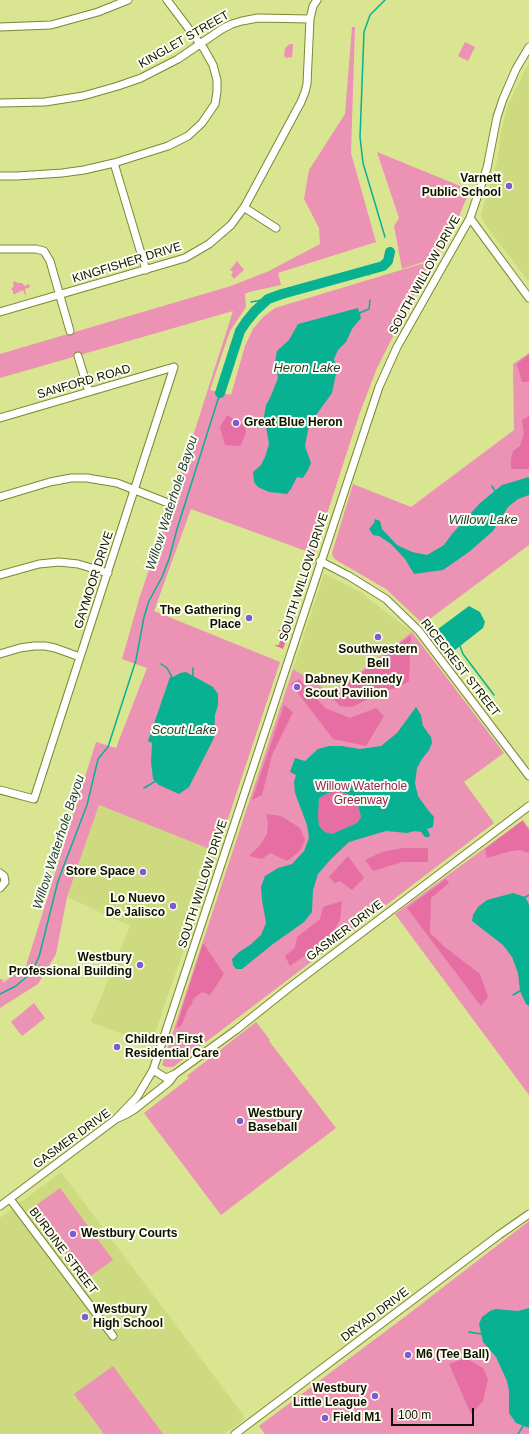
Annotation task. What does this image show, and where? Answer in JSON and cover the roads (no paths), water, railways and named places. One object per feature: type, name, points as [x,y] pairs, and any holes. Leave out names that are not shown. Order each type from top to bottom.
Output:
[{"type":"street","points":[[0,27],[51,25],[98,12],[128,0]]},
{"type":"street","points":[[0,176],[62,173],[114,163],[162,149],[194,132],[212,111],[217,92],[217,80],[213,65],[200,44],[167,0]]},
{"type":"street","name":"KINGFISHER DRIVE","points":[[0,312],[185,258],[201,250],[221,236],[245,208],[301,102],[307,84],[310,19],[313,6],[317,0]]},
{"type":"street","name":"KINGLET STREET","points":[[0,103],[45,102],[96,93],[141,78],[178,59],[228,26],[242,21],[258,18],[310,19]]},
{"type":"street","name":"SOUTH WILLOW DRIVE","points":[[116,1119],[137,1097],[153,1070],[372,405],[397,347],[470,218],[486,168],[502,98],[529,47]]},
{"type":"street","points":[[114,163],[146,270]]},
{"type":"street","points":[[245,208],[276,228]]},
{"type":"street","points":[[470,218],[529,298]]},
{"type":"street","points":[[0,249],[36,249],[44,252],[50,261],[70,331]]},
{"type":"street","points":[[78,356],[89,392]]},
{"type":"street","name":"SANFORD ROAD","points":[[0,418],[174,367]]},
{"type":"street","name":"GAYMOOR DRIVE","points":[[0,790],[34,799],[174,367]]},
{"type":"street","points":[[0,497],[50,482],[71,478],[102,479],[134,489],[168,503]]},
{"type":"street","name":"RICECREST STREET","points":[[320,561],[349,576],[386,599],[419,632],[529,776]]},
{"type":"street","points":[[0,575],[39,564],[59,562],[78,564],[108,572]]},
{"type":"street","points":[[0,654],[20,648],[45,646],[56,648],[80,657]]},
{"type":"street","name":"GASMER DRIVE","points":[[0,1206],[116,1119],[135,1108],[169,1082],[175,1074],[236,1030],[290,987],[529,806]]},
{"type":"street","points":[[0,873],[4,876],[5,882],[0,888]]},
{"type":"street","points":[[153,1070],[166,1078],[175,1074]]},
{"type":"street","name":"BURDINE STREET","points":[[10,1199],[113,1336]]},
{"type":"street","name":"DRYAD DRIVE","points":[[235,1434],[529,1214]]},
{"type":"water","name":"Heron Lake","points":[[358,308],[361,318],[352,329],[346,342],[338,350],[334,359],[337,369],[332,393],[309,425],[305,446],[311,463],[308,470],[303,478],[297,477],[287,494],[269,492],[258,487],[254,482],[253,472],[261,465],[269,444],[264,416],[266,405],[278,378],[275,361],[277,351],[289,340],[298,324]]},
{"type":"water","name":"Willow Lake","points":[[529,477],[529,495],[518,499],[508,507],[493,531],[469,552],[443,570],[414,574],[405,559],[391,544],[379,536],[373,535],[369,529],[374,523],[375,519],[380,521],[382,529],[397,545],[412,552],[427,555],[444,545],[480,503],[502,485]]},
{"type":"water","points":[[469,606],[480,612],[485,622],[483,628],[455,650],[451,651],[439,636],[438,629]]},
{"type":"water","name":"Scout Lake","points":[[186,672],[213,687],[218,694],[218,705],[215,715],[214,738],[189,787],[179,794],[159,785],[153,779],[151,762],[152,743],[148,741],[170,677]]},
{"type":"water","points":[[416,707],[421,715],[423,726],[431,737],[432,743],[417,768],[415,783],[418,796],[434,817],[433,827],[427,829],[430,835],[429,837],[425,837],[421,832],[415,831],[407,833],[386,831],[349,842],[318,874],[313,890],[312,912],[304,922],[242,969],[236,969],[233,965],[232,959],[261,935],[266,923],[261,887],[265,876],[278,868],[292,864],[304,851],[309,838],[307,825],[295,793],[294,782],[296,775],[290,772],[295,758],[305,761],[318,749],[329,746],[342,746],[360,749],[381,746],[397,733]],"holes":[[[339,791],[352,796],[358,805],[361,817],[357,823],[332,834],[325,832],[319,826],[319,798],[328,793]]]},
{"type":"water","points":[[513,893],[525,897],[529,904],[529,1006],[526,1004],[520,991],[518,973],[512,957],[503,945],[472,921],[473,915],[478,907],[487,900]]},
{"type":"water","points":[[529,1308],[529,1428],[516,1423],[509,1413],[509,1391],[507,1381],[496,1357],[483,1342],[479,1324],[482,1317],[490,1311],[496,1309],[518,1311]]},
{"type":"waterway","name":"Willow Waterhole Bayou","points":[[385,0],[370,15],[364,32],[360,137],[363,163],[385,237]]},
{"type":"waterway","name":"Willow Waterhole Bayou","points":[[220,393],[240,331],[255,311],[268,299],[383,266],[388,261],[390,252]]},
{"type":"waterway","name":"Willow Waterhole Bayou","points":[[367,270],[369,275]]},
{"type":"waterway","points":[[251,302],[268,299]]},
{"type":"waterway","points":[[357,314],[369,309],[370,300]]},
{"type":"waterway","name":"Willow Waterhole Bayou","points":[[0,994],[16,986],[31,973],[39,957],[58,881],[87,805],[98,759],[108,747],[136,660],[144,617],[149,601],[162,577],[169,559],[220,393]]},
{"type":"waterway","points":[[492,486],[495,491]]},
{"type":"waterway","points":[[460,646],[463,654],[494,695]]},
{"type":"waterway","points":[[161,664],[167,668],[172,677]]},
{"type":"waterway","points":[[193,668],[193,676]]},
{"type":"waterway","points":[[144,788],[156,781]]},
{"type":"waterway","points":[[524,898],[529,895]]},
{"type":"waterway","points":[[513,995],[520,991]]},
{"type":"waterway","points":[[469,1332],[481,1334]]},
{"type":"waterway","points":[[518,1434],[523,1426]]},
{"type":"place","name":"Varnett Public School","points":[[509,186]]},
{"type":"place","name":"Great Blue Heron","points":[[236,423]]},
{"type":"place","name":"The Gathering Place","points":[[249,618]]},
{"type":"place","name":"Southwestern Bell","points":[[378,637]]},
{"type":"place","name":"Dabney Kennedy Scout Pavilion","points":[[297,687]]},
{"type":"place","name":"Store Space","points":[[143,872]]},
{"type":"place","name":"Lo Nuevo De Jalisco","points":[[173,906]]},
{"type":"place","name":"Westbury Professional Building","points":[[140,965]]},
{"type":"place","name":"Children First Residential Care","points":[[117,1047]]},
{"type":"place","name":"Westbury Baseball","points":[[240,1121]]},
{"type":"place","name":"Westbury Courts","points":[[73,1234]]},
{"type":"place","name":"Westbury High School","points":[[85,1317]]},
{"type":"place","name":"M6 (Tee Ball)","points":[[408,1355]]},
{"type":"place","name":"Westbury Little League","points":[[375,1396]]},
{"type":"place","name":"Field M1","points":[[325,1418]]},
{"type":"park label","name":"Willow Waterhole Greenway","points":[[361,794]]}]
